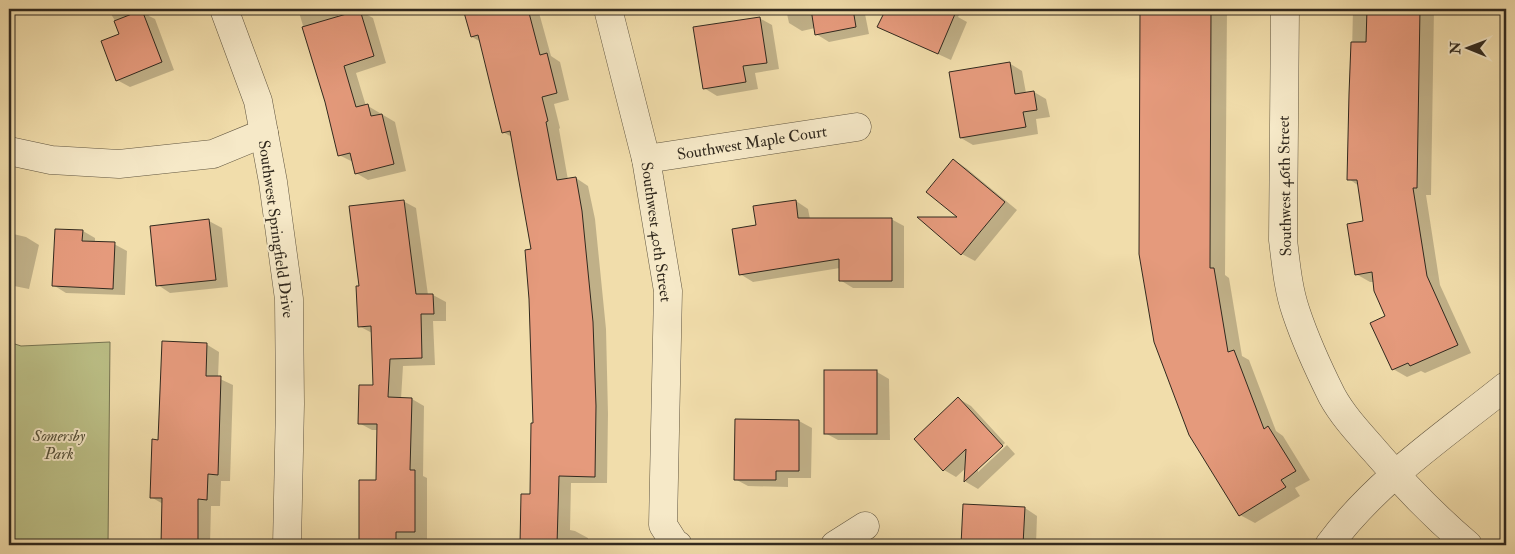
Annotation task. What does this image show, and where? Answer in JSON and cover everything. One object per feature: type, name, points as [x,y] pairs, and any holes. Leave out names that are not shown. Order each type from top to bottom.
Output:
[{"type":"street","name":"Southwest Springfield Drive","points":[[224,9],[258,101],[273,182],[288,299],[290,404],[287,545]]},
{"type":"street","name":"Southwest 40th Street","points":[[608,9],[646,159],[668,291],[663,526],[675,544],[678,545]]},
{"type":"street","name":"Southwest 46th Street","points":[[1284,9],[1283,240],[1286,270],[1296,310],[1333,396],[1353,426],[1395,475],[1441,522],[1468,545]]},
{"type":"street","name":"Southwest Maple Court","points":[[646,159],[857,127]]},
{"type":"street","points":[[9,151],[51,160],[119,164],[213,154],[264,133]]},
{"type":"street","points":[[1329,545],[1364,504],[1395,475],[1506,386]]},
{"type":"street","points":[[836,545],[865,526]]},
{"type":"green space","name":"Somersby Park","points":[[9,342],[21,346],[110,342],[108,545],[9,545]]},
{"type":"building","points":[[463,9],[528,9],[540,55],[547,53],[557,93],[542,97],[548,121],[546,122],[557,180],[576,177],[582,211],[593,322],[596,406],[595,477],[559,476],[557,545],[520,545],[521,494],[530,494],[531,423],[533,423],[529,299],[525,250],[531,249],[510,131],[502,133],[478,35],[471,37]]},
{"type":"building","points":[[811,9],[853,9],[856,27],[815,35]]},
{"type":"building","points":[[886,9],[943,9],[955,14],[938,54],[877,27]]},
{"type":"building","points":[[1140,9],[1211,9],[1210,268],[1214,268],[1228,352],[1234,350],[1264,429],[1268,426],[1296,471],[1281,480],[1286,487],[1239,516],[1189,435],[1154,342],[1139,254]]},
{"type":"building","points":[[1367,9],[1420,9],[1417,188],[1413,188],[1427,276],[1458,345],[1410,366],[1408,363],[1392,370],[1370,323],[1385,316],[1374,291],[1372,272],[1355,275],[1347,224],[1363,221],[1357,180],[1347,180],[1351,42],[1366,42]]},
{"type":"building","points":[[142,10],[162,62],[116,81],[101,41],[119,34],[114,21]]},
{"type":"building","points":[[360,10],[374,56],[344,66],[356,107],[368,104],[371,116],[382,114],[394,164],[355,174],[350,153],[338,156],[325,102],[302,27]]},
{"type":"building","points":[[760,17],[767,63],[743,66],[746,82],[703,89],[693,27]]},
{"type":"building","points":[[1010,62],[1015,94],[1034,91],[1037,110],[1023,112],[1026,127],[960,138],[949,72]]},
{"type":"building","points":[[953,159],[1005,202],[961,255],[917,217],[957,217],[926,192]]},
{"type":"building","points":[[404,200],[416,294],[433,294],[434,314],[421,314],[422,358],[390,359],[388,397],[412,398],[410,470],[415,470],[415,532],[396,532],[396,545],[359,545],[359,480],[376,480],[377,424],[358,424],[359,385],[373,385],[371,326],[358,327],[356,286],[359,286],[349,206]]},
{"type":"building","points":[[796,200],[798,218],[892,218],[892,281],[839,281],[839,259],[739,275],[732,229],[756,225],[753,206]]},
{"type":"building","points":[[209,219],[216,280],[156,286],[150,226]]},
{"type":"building","points":[[55,229],[83,230],[82,241],[115,242],[113,289],[52,286]]},
{"type":"building","points":[[162,341],[207,343],[206,376],[221,376],[218,475],[208,474],[207,500],[198,499],[198,545],[161,545],[162,498],[150,498],[152,439],[158,440]]},
{"type":"building","points":[[824,370],[877,370],[877,434],[824,434]]},
{"type":"building","points":[[958,397],[1003,446],[964,482],[966,449],[943,471],[914,439]]},
{"type":"building","points":[[735,419],[799,420],[799,471],[776,471],[776,480],[734,480]]},
{"type":"building","points":[[963,504],[1025,507],[1023,545],[961,545]]}]
